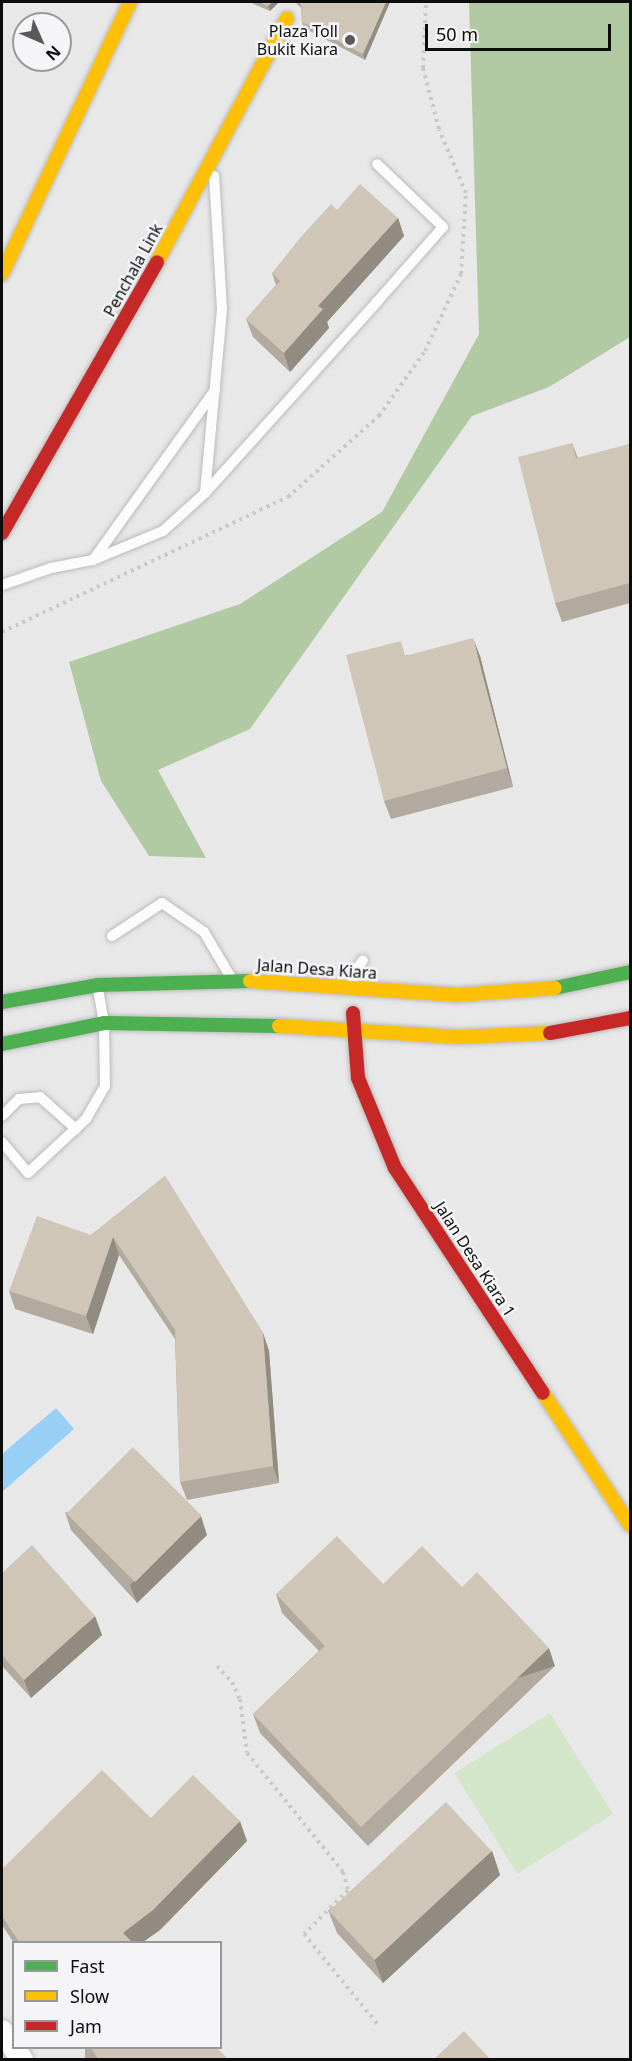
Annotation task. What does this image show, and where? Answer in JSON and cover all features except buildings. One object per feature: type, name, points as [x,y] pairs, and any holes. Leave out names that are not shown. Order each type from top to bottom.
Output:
[{"type":"main road","points":[[2,274],[130,2]]},
{"type":"main road","name":"Penchala Link","points":[[2,533],[213,158],[287,19]]},
{"type":"main road","name":"Jalan Desa Kiara","points":[[2,1002],[98,985],[232,980],[457,995],[566,987],[630,972]]},
{"type":"main road","name":"Jalan Desa Kiara 1","points":[[353,987],[353,1033],[358,1078],[395,1168],[630,1525]]},
{"type":"main road","points":[[2,1044],[104,1023],[208,1022],[353,1033],[459,1037],[557,1032],[630,1018]]},
{"type":"street","points":[[2,2031],[12,2046]]},
{"type":"lane","points":[[205,493],[217,387],[222,309],[213,158]]},
{"type":"lane","points":[[2,585],[51,568],[93,560],[163,531],[205,493],[443,227],[377,164]]},
{"type":"lane","points":[[93,560],[217,387]]},
{"type":"lane","points":[[112,936],[162,903],[204,932],[232,980]]},
{"type":"lane","points":[[353,987],[352,976],[363,960]]},
{"type":"lane","points":[[2,1142],[28,1173],[86,1119],[105,1086],[104,1023],[98,985]]},
{"type":"lane","points":[[2,1116],[19,1099],[40,1097],[49,1102],[76,1129]]},
{"type":"path","points":[[217,1666],[232,1682],[240,1699],[247,1753],[343,1872],[348,1890],[304,1934],[379,2026]]},
{"type":"green space","points":[[469,2],[630,2],[630,337],[549,387],[472,416],[250,729],[158,770],[206,858],[149,856],[101,781],[69,662],[240,604],[382,512],[479,334]]},
{"type":"green space","points":[[550,1713],[613,1814],[517,1874],[454,1773]]},
{"type":"water","points":[[56,1408],[74,1429],[2,1492],[2,1454]]},
{"type":"traffic: fast","points":[[555,988],[630,972]]},
{"type":"traffic: fast","points":[[2,1002],[98,985],[250,981]]},
{"type":"traffic: fast","points":[[2,1044],[104,1023],[279,1026]]},
{"type":"traffic: slow","points":[[2,274],[130,2]]},
{"type":"traffic: slow","points":[[157,262],[287,19]]},
{"type":"traffic: slow","points":[[250,981],[457,995],[555,988]]},
{"type":"traffic: slow","points":[[279,1026],[459,1037],[550,1033]]},
{"type":"traffic: slow","points":[[543,1393],[630,1525]]},
{"type":"traffic: jam","points":[[2,533],[157,262]]},
{"type":"traffic: jam","points":[[353,1013],[358,1078],[395,1168],[543,1393]]},
{"type":"traffic: jam","points":[[550,1033],[630,1018]]},
{"type":"place","name":"Plaza Toll Bukit Kiara","points":[[350,40]]}]
